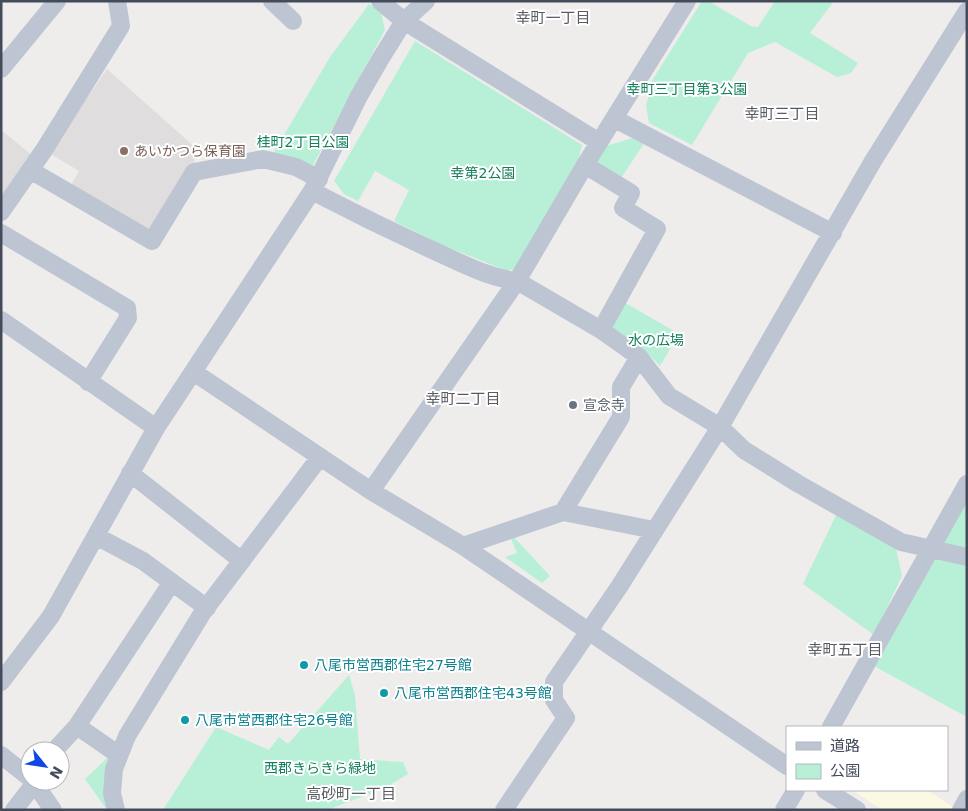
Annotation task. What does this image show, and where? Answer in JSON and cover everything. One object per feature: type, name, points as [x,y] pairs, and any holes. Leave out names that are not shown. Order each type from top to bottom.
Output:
[{"type":"street","points":[[1,69],[57,1]]},
{"type":"street","points":[[1,212],[30,170],[121,26],[117,1]]},
{"type":"street","points":[[272,1],[292,21]]},
{"type":"street","points":[[380,1],[404,21],[599,142]]},
{"type":"street","points":[[1,682],[51,616],[156,428],[316,185],[359,96],[404,21],[426,1]]},
{"type":"street","points":[[371,491],[517,281],[584,166],[687,1]]},
{"type":"street","points":[[504,810],[566,718],[554,700],[554,682],[588,629],[619,587],[720,428],[833,233],[851,197],[898,118],[967,11]]},
{"type":"street","points":[[615,119],[833,233]]},
{"type":"street","points":[[30,170],[152,241],[194,172],[263,159],[296,167],[316,185],[384,228],[473,268],[501,279],[517,281],[601,330],[639,357],[669,396],[720,428],[744,450],[797,482],[901,542],[967,558]]},
{"type":"street","points":[[584,166],[631,193],[624,208],[657,229],[601,330]]},
{"type":"street","points":[[1,233],[127,308],[128,318],[88,382]]},
{"type":"street","points":[[1,320],[156,428]]},
{"type":"street","points":[[564,512],[620,417],[621,388],[639,357]]},
{"type":"street","points":[[194,373],[371,491],[463,546],[588,629],[690,702],[786,765]]},
{"type":"street","points":[[116,810],[112,793],[114,769],[127,736],[207,608],[320,457]]},
{"type":"street","points":[[130,473],[242,561]]},
{"type":"street","points":[[832,726],[928,550],[967,484]]},
{"type":"street","points":[[463,546],[564,512],[654,530]]},
{"type":"street","points":[[96,536],[143,560],[207,608]]},
{"type":"street","points":[[63,741],[77,726],[172,582]]},
{"type":"street","points":[[77,726],[119,755]]},
{"type":"street","points":[[2,759],[20,771]]},
{"type":"street","points":[[14,810],[25,791]]},
{"type":"street","points":[[40,791],[53,810]]},
{"type":"street","points":[[784,810],[795,791]]},
{"type":"street","points":[[827,791],[858,810]]},
{"type":"street","points":[[961,810],[967,799]]},
{"type":"shaded area","name":"あいかつら保育園","points":[[107,69],[197,149],[193,166],[150,234],[70,187],[79,171],[49,153]]},
{"type":"shaded area","points":[[1,130],[33,156],[1,202]]},
{"type":"shaded area","points":[[854,791],[929,791],[953,807],[952,810],[882,810]]},
{"type":"green space","name":"幸町三丁目第3公園","points":[[702,1],[708,1],[751,26],[758,27],[775,1],[834,1],[810,33],[858,63],[851,73],[837,77],[775,42],[748,53],[692,145],[649,123],[646,105],[653,79]]},
{"type":"green space","name":"桂町2丁目公園","points":[[369,4],[381,12],[385,30],[311,169],[283,158],[274,152],[330,57]]},
{"type":"green space","name":"幸第2公園","points":[[415,41],[582,145],[578,162],[515,270],[505,270],[442,245],[394,221],[409,190],[375,171],[358,201],[344,194],[334,181]]},
{"type":"green space","points":[[636,137],[645,142],[619,181],[603,172],[597,162],[606,146]]},
{"type":"green space","name":"水の広場","points":[[622,301],[674,331],[677,337],[660,366],[650,356],[613,332],[610,322]]},
{"type":"green space","points":[[967,495],[967,551],[943,546],[941,538]]},
{"type":"green space","points":[[837,513],[896,548],[902,576],[874,635],[803,584]]},
{"type":"green space","points":[[512,535],[550,576],[542,583],[505,557],[517,553],[510,536]]},
{"type":"green space","points":[[939,555],[967,562],[965,716],[874,666],[924,566]]},
{"type":"green space","name":"西郡きらきら緑地","points":[[349,675],[355,695],[360,759],[403,762],[408,774],[385,788],[327,810],[163,810],[216,727],[269,750],[279,737],[288,744]]},
{"type":"green space","points":[[108,757],[110,763],[107,810],[85,779]]},
{"type":"place","name":"あいかつら保育園","points":[[124,151]]},
{"type":"place","name":"宣念寺","points":[[573,405]]},
{"type":"place","name":"八尾市営西郡住宅27号館","points":[[304,665]]},
{"type":"place","name":"八尾市営西郡住宅43号館","points":[[384,693]]},
{"type":"place","name":"八尾市営西郡住宅26号館","points":[[185,720]]},
{"type":"district","name":"幸町一丁目","points":[[553,18]]},
{"type":"district","name":"幸町三丁目","points":[[782,114]]},
{"type":"district","name":"幸町二丁目","points":[[463,399]]},
{"type":"district","name":"幸町五丁目","points":[[845,650]]},
{"type":"district","name":"高砂町一丁目","points":[[351,794]]}]
